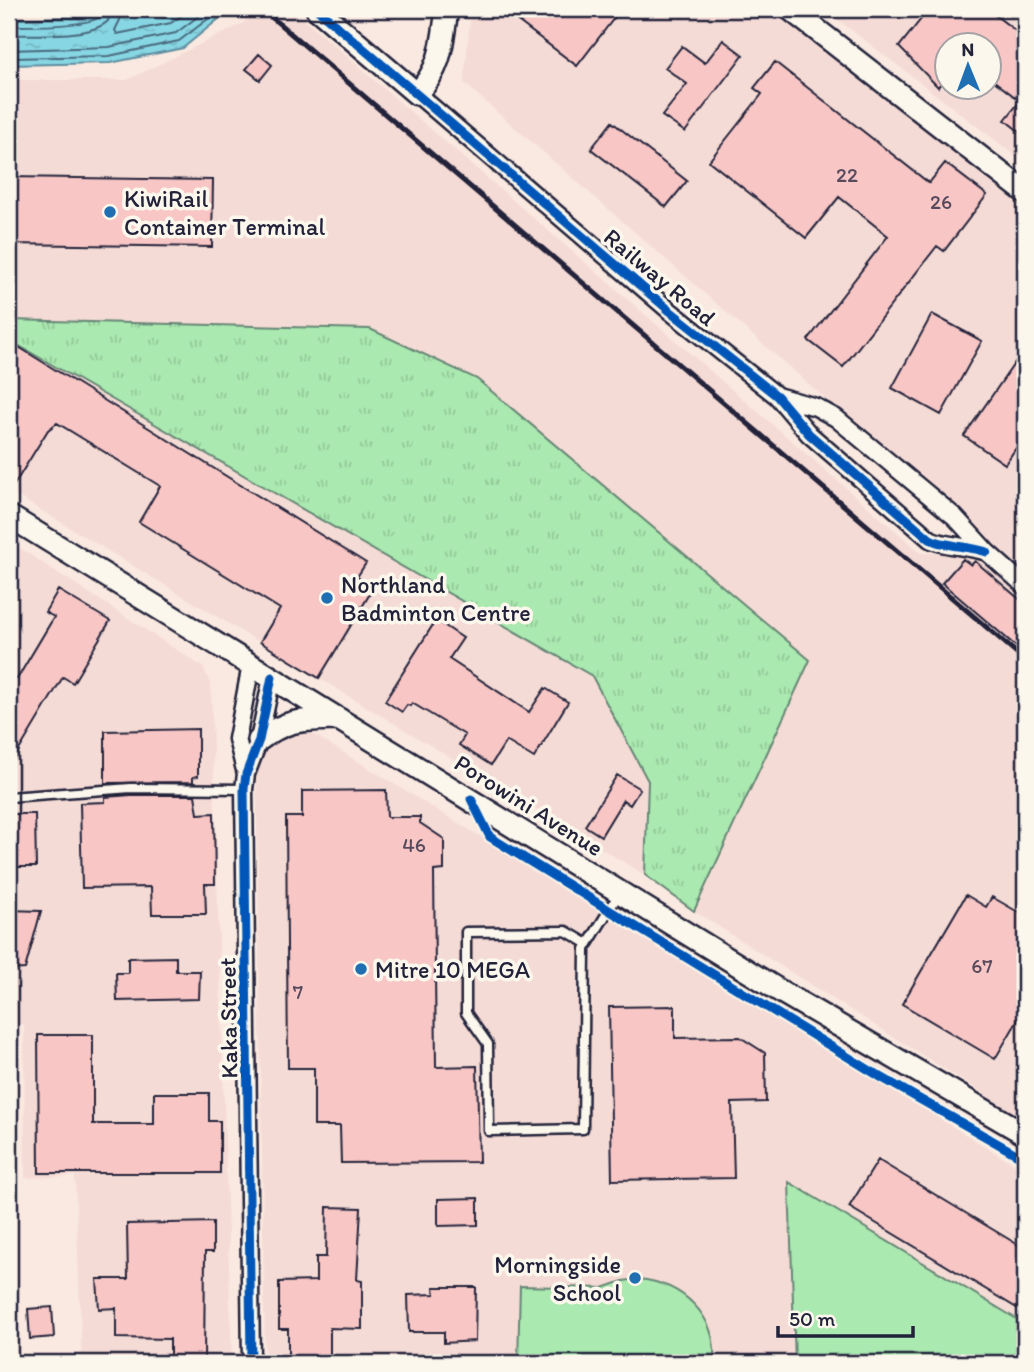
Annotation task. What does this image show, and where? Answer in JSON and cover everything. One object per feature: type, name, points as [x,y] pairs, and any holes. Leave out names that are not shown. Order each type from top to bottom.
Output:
[{"type":"main road","name":"Railway Road","points":[[317,9],[417,94]]},
{"type":"main road","points":[[417,94],[438,64],[447,9]]},
{"type":"main road","points":[[790,9],[1025,192]]},
{"type":"main road","name":"Porowini Avenue","points":[[9,516],[797,1001],[1025,1134]]},
{"type":"main road","points":[[259,740],[274,729],[297,720],[339,719]]},
{"type":"street","name":"Railway Road","points":[[417,94],[670,311],[777,397],[808,434],[933,541],[987,552]]},
{"type":"street","name":"Railway Road","points":[[777,397],[816,407],[836,418],[955,517],[987,552],[1025,586]]},
{"type":"street","name":"Kaka Street","points":[[251,665],[237,738],[245,782],[251,1363]]},
{"type":"street","name":"Kaka Street","points":[[245,782],[259,740],[272,677]]},
{"type":"lane","points":[[9,797],[245,782]]},
{"type":"lane","points":[[588,944],[566,931],[466,932],[466,1013],[488,1044],[489,1131],[583,1129],[585,949],[620,892]]},
{"type":"shaded area","points":[[258,9],[292,9],[921,553],[974,552],[1025,601],[1025,1120],[694,911],[810,660],[477,379],[370,329],[9,320],[9,80],[127,80],[242,24]]},
{"type":"shaded area","points":[[471,9],[782,9],[1025,202],[1025,573],[464,83]]},
{"type":"shaded area","points":[[824,9],[1025,9],[1025,163],[945,102],[1002,102],[1002,32],[932,32],[932,92]]},
{"type":"shaded area","points":[[9,340],[592,677],[648,781],[645,875],[9,491]]},
{"type":"shaded area","points":[[9,541],[203,667],[211,685],[232,1363],[82,1363],[75,1176],[25,1178],[24,1024],[9,1024]]},
{"type":"shaded area","points":[[295,723],[1025,1171],[1025,1324],[789,1182],[795,1363],[265,1363],[256,751]]},
{"type":"green space","points":[[9,320],[370,329],[477,379],[810,660],[694,911],[645,875],[648,781],[592,676],[9,340]]},
{"type":"green space","points":[[789,1182],[1025,1324],[1025,1363],[795,1363]]},
{"type":"green space","points":[[638,1279],[669,1287],[694,1305],[704,1317],[710,1331],[714,1346],[714,1363],[518,1363],[520,1286],[603,1288]]},
{"type":"water","points":[[111,9],[231,9],[183,48],[110,63],[9,65],[9,19],[73,17]]},
{"type":"building","points":[[502,9],[621,9],[577,66]]},
{"type":"building","points":[[929,9],[1000,9],[995,15],[1025,38],[1025,136],[1005,120],[1020,101],[1002,87],[1002,32],[932,32],[932,81],[899,47]]},
{"type":"building","points":[[723,40],[743,55],[685,132],[662,116],[687,84],[665,68],[682,46],[705,63]]},
{"type":"building","points":[[259,54],[272,65],[260,80],[246,69]]},
{"type":"building","points":[[775,62],[929,183],[945,163],[987,195],[944,251],[937,246],[843,367],[808,340],[888,236],[839,197],[806,238],[709,161],[762,94],[754,88]]},
{"type":"building","points":[[612,122],[687,181],[666,207],[591,149]]},
{"type":"building","name":"KiwiRail Container Terminal","points":[[9,177],[213,180],[212,247],[9,244]]},
{"type":"building","points":[[932,314],[982,341],[941,415],[892,388]]},
{"type":"building","points":[[9,341],[366,563],[357,577],[374,587],[319,678],[260,642],[280,609],[139,522],[160,486],[57,423],[48,430],[9,493]]},
{"type":"building","points":[[1025,348],[1025,435],[1005,464],[964,436]]},
{"type":"building","points":[[963,559],[971,565],[975,561],[1025,604],[1025,654],[942,583]]},
{"type":"building","points":[[58,590],[110,621],[73,683],[63,677],[9,767],[9,674],[17,679],[54,617],[45,612]]},
{"type":"building","points":[[436,620],[463,638],[449,659],[529,712],[545,688],[568,702],[534,758],[506,741],[491,765],[459,745],[465,735],[412,703],[402,712],[385,701]]},
{"type":"building","points":[[198,729],[198,776],[193,777],[193,782],[105,783],[105,731]]},
{"type":"building","points":[[617,775],[640,789],[630,805],[623,800],[601,836],[585,826]]},
{"type":"building","name":"Mitre 10 MEGA","points":[[386,790],[387,817],[420,817],[420,823],[444,839],[444,870],[434,871],[436,1067],[477,1066],[479,1162],[341,1163],[340,1126],[314,1126],[314,1068],[288,1068],[286,817],[302,817],[302,791]]},
{"type":"building","points":[[195,795],[198,814],[214,813],[215,884],[205,884],[206,914],[152,914],[151,887],[82,888],[80,803],[105,802],[105,797]]},
{"type":"building","points":[[9,814],[35,814],[36,867],[9,867]]},
{"type":"building","points":[[966,895],[986,907],[992,897],[1025,916],[1025,1008],[995,1059],[902,1004]]},
{"type":"building","points":[[9,910],[41,911],[25,969],[9,970]]},
{"type":"building","points":[[176,957],[176,971],[200,971],[199,999],[117,1001],[116,973],[128,973],[128,958]]},
{"type":"building","points":[[675,1006],[675,1038],[740,1037],[765,1053],[766,1102],[732,1103],[734,1178],[612,1180],[609,1007]]},
{"type":"building","points":[[38,1035],[93,1035],[93,1124],[154,1124],[154,1093],[209,1093],[209,1121],[220,1121],[220,1173],[39,1173]]},
{"type":"building","points":[[878,1160],[1025,1249],[1025,1313],[849,1207]]},
{"type":"building","points":[[478,1198],[478,1225],[438,1226],[438,1199]]},
{"type":"building","points":[[327,1207],[361,1208],[357,1280],[362,1281],[362,1329],[330,1328],[330,1363],[288,1363],[288,1329],[279,1329],[279,1282],[316,1281],[316,1257],[326,1257]]},
{"type":"building","points":[[213,1222],[213,1252],[205,1252],[204,1363],[170,1363],[170,1339],[116,1338],[116,1308],[99,1309],[97,1279],[128,1279],[127,1224]]},
{"type":"building","points":[[434,1287],[476,1287],[475,1341],[444,1343],[444,1332],[409,1332],[408,1295],[435,1294]]},
{"type":"building","points":[[52,1307],[54,1337],[30,1339],[28,1309]]},
{"type":"railway","points":[[262,9],[1025,660]]},
{"type":"cycle path","points":[[317,9],[670,311],[777,396],[809,434],[930,539],[987,552]]},
{"type":"cycle path","points":[[251,1363],[244,789],[246,774],[259,740],[272,677]]},
{"type":"cycle path","points":[[471,799],[490,837],[879,1076],[1025,1159]]},
{"type":"place","name":"KiwiRail Container Terminal","points":[[110,212]]},
{"type":"place","name":"Northland Badminton Centre","points":[[327,598]]},
{"type":"place","name":"Mitre 10 MEGA","points":[[361,969]]},
{"type":"place","name":"Morningside School","points":[[635,1278]]}]
